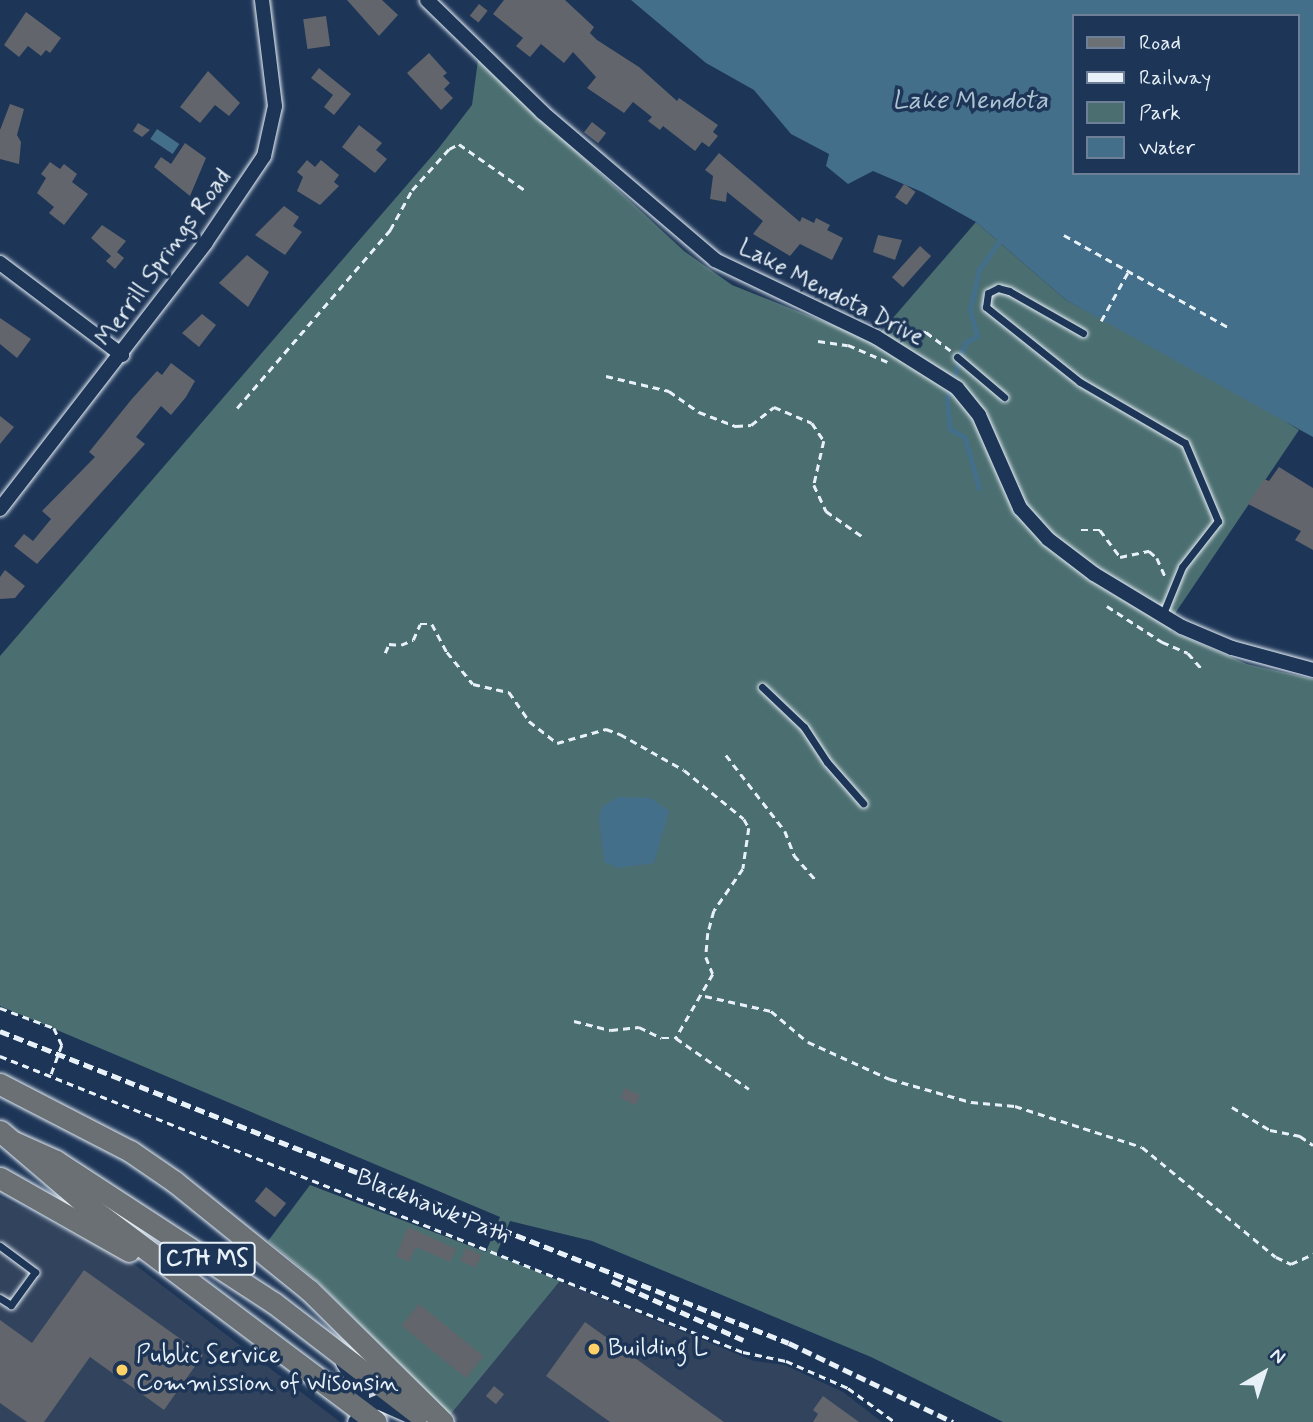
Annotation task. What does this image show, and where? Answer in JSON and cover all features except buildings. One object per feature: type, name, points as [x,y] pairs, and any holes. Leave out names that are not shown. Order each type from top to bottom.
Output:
[{"type":"main road","points":[[0,1084],[119,1145],[175,1182],[309,1290],[443,1422]]},
{"type":"main road","name":"CTH MS","points":[[7,1137],[57,1182],[365,1418]]},
{"type":"main road","name":"CTH MS","points":[[7,1137],[52,1159],[117,1200],[323,1338],[426,1422]]},
{"type":"main road","points":[[0,1178],[192,1285]]},
{"type":"street","name":"Merrill Springs Road","points":[[2,503],[122,355],[264,156],[275,106],[262,0]]},
{"type":"street","name":"Lake Mendota Drive","points":[[427,0],[542,112],[715,260],[776,293],[876,337],[951,384],[979,415],[1016,499],[1033,524],[1094,573],[1162,616],[1232,648],[1313,670]]},
{"type":"street","points":[[0,263],[122,355]]},
{"type":"street","points":[[323,1338],[356,1382],[363,1398],[365,1418]]},
{"type":"street","points":[[365,1418],[382,1403],[426,1422]]},
{"type":"lane","points":[[1083,333],[1009,291],[998,288],[988,293],[986,307],[1080,382],[1185,443],[1218,520],[1182,567],[1162,616]]},
{"type":"lane","points":[[957,357],[1004,397]]},
{"type":"lane","points":[[762,687],[804,727],[827,762],[863,803]]},
{"type":"lane","points":[[0,1246],[35,1272],[11,1305],[0,1298]]},
{"type":"path","points":[[237,408],[390,230],[412,190],[449,149],[459,144],[526,191]]},
{"type":"path","points":[[1064,235],[1230,328]]},
{"type":"path","points":[[1101,321],[1128,271]]},
{"type":"path","points":[[606,376],[669,391],[699,412],[736,426],[751,425],[774,407],[812,423],[824,440],[814,485],[825,512],[863,537]]},
{"type":"path","points":[[1081,530],[1100,530],[1120,556],[1149,551],[1173,589]]},
{"type":"path","points":[[1107,606],[1162,642],[1188,653],[1201,668]]},
{"type":"path","points":[[386,653],[389,644],[401,645],[413,640],[420,624],[432,624],[447,652],[473,684],[509,692],[529,721],[557,743],[606,729],[620,734],[684,769],[737,810],[749,828],[748,850],[743,869],[714,911],[706,957],[713,974],[704,996],[676,1038]]},
{"type":"path","points":[[726,755],[785,831],[794,855],[817,881]]},
{"type":"path","points":[[704,996],[771,1011],[807,1042],[890,1079],[971,1102],[1014,1105],[1142,1147],[1276,1257],[1291,1264],[1313,1254]]},
{"type":"path","points":[[0,1008],[54,1028],[62,1045],[51,1076]]},
{"type":"path","points":[[574,1021],[611,1030],[639,1027],[663,1038],[676,1038],[749,1089]]},
{"type":"path","name":"Blackhawk Path","points":[[0,1056],[743,1352],[786,1361],[848,1388],[895,1422]]},
{"type":"path","points":[[1232,1107],[1270,1130],[1300,1136],[1313,1145]]},
{"type":"shaded area","points":[[0,1197],[137,1266],[340,1422],[0,1422]]},
{"type":"shaded area","points":[[560,1281],[754,1361],[785,1365],[843,1392],[882,1422],[460,1422],[450,1415]]},
{"type":"green space","points":[[478,60],[684,251],[732,285],[873,341],[976,222],[1066,300],[1231,387],[1299,430],[1176,612],[1171,631],[1247,664],[1313,679],[1313,1422],[1003,1422],[871,1357],[592,1241],[510,1221],[496,1255],[560,1281],[450,1415],[319,1283],[268,1241],[310,1185],[486,1252],[500,1217],[0,1006],[0,656],[438,149],[472,105]]},
{"type":"water","name":"Lake Mendota","points":[[631,0],[1313,0],[1313,437],[1066,300],[976,222],[922,192],[873,171],[848,184],[826,166],[829,154],[791,134],[754,90],[706,63]]},
{"type":"water","points":[[157,129],[179,144],[173,154],[150,139]]},
{"type":"water","points":[[618,797],[651,798],[669,811],[654,863],[618,868],[604,862],[599,816],[603,806]]},
{"type":"waterway","points":[[979,489],[965,438],[950,429],[947,398],[965,343],[977,336],[970,310],[979,270],[1001,238]]},
{"type":"railway","points":[[0,1031],[789,1343],[953,1422]]},
{"type":"railway","points":[[612,1281],[743,1340]]},
{"type":"place","name":"Building L","points":[[594,1349]]},
{"type":"place","name":"Public Service Commission of Wisonsin","points":[[122,1370]]}]
